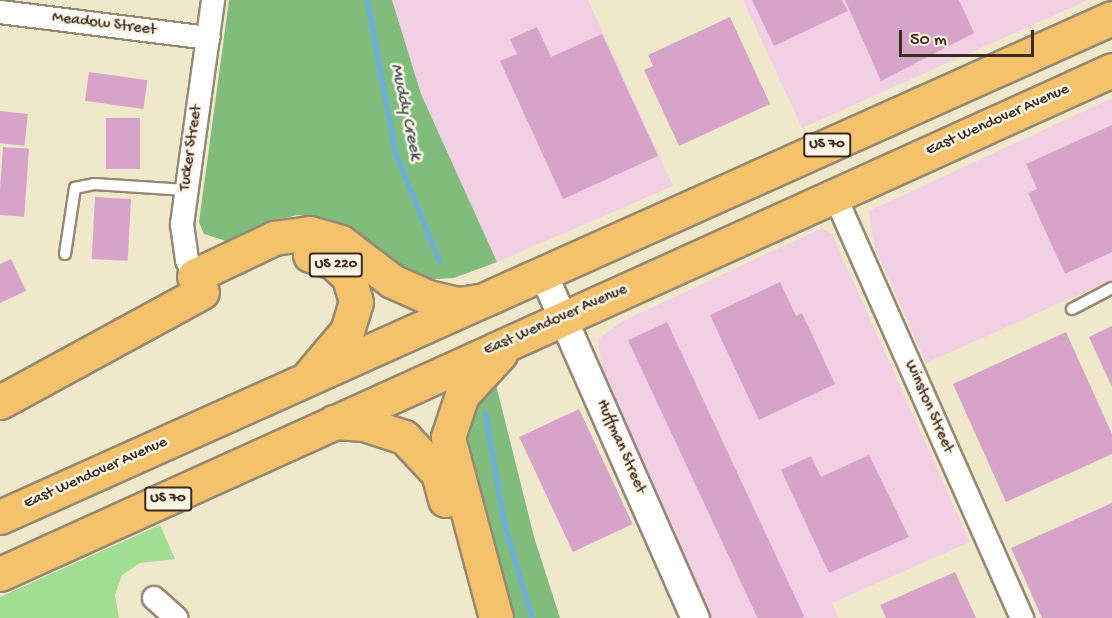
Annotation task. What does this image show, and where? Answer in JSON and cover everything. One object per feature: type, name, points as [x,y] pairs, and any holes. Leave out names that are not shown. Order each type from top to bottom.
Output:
[{"type":"highway","name":"East Wendover Avenue","points":[[0,517],[544,276],[1112,18]]},
{"type":"highway","name":"East Wendover Avenue","points":[[0,574],[562,317],[1112,70]]},
{"type":"highway","points":[[0,377],[198,284],[274,238],[310,233],[341,242],[392,281],[428,297],[458,304],[489,299]]},
{"type":"highway","name":"US 220","points":[[0,402],[198,284],[282,255],[333,262],[355,288],[354,315],[303,383]]},
{"type":"highway","points":[[496,618],[451,460],[449,425],[475,377],[519,337]]},
{"type":"highway","points":[[334,422],[364,424],[404,437],[438,473],[477,618]]},
{"type":"street","name":"Tucker Street","points":[[198,284],[182,242],[186,190],[213,0]]},
{"type":"street","name":"Meadow Street","points":[[0,12],[208,38]]},
{"type":"street","name":"Winston Street","points":[[835,196],[1022,618]]},
{"type":"street","name":"Huffman Street","points":[[544,276],[695,618]]},
{"type":"street","points":[[154,598],[176,618]]},
{"type":"lane","points":[[65,254],[75,188],[94,184],[186,190]]},
{"type":"lane","points":[[1072,309],[1112,288]]},
{"type":"shaded area","points":[[392,0],[588,0],[673,186],[497,262],[421,94]]},
{"type":"shaded area","points":[[743,0],[1088,0],[802,128]]},
{"type":"shaded area","points":[[1112,98],[1112,280],[926,363],[874,246],[869,211]]},
{"type":"shaded area","points":[[822,228],[832,234],[970,542],[832,603],[838,618],[711,618],[602,372],[598,339],[623,321]]},
{"type":"green space","points":[[229,0],[392,0],[421,94],[497,262],[454,278],[421,280],[334,221],[298,215],[261,224],[226,241],[204,234],[199,222]]},
{"type":"green space","points":[[495,381],[534,537],[560,618],[507,618],[461,429]]},
{"type":"green space","points":[[160,525],[175,559],[140,563],[122,575],[115,595],[119,618],[0,618],[0,597]]},
{"type":"building","points":[[752,0],[842,0],[848,11],[774,46]]},
{"type":"building","points":[[845,0],[959,0],[974,33],[881,81]]},
{"type":"building","points":[[730,17],[770,104],[679,146],[644,70],[653,66],[648,55]]},
{"type":"building","points":[[537,27],[551,57],[602,34],[658,156],[563,199],[500,61],[517,54],[510,39]]},
{"type":"building","points":[[89,72],[147,80],[143,109],[85,101]]},
{"type":"building","points":[[0,111],[28,114],[25,146],[0,143]]},
{"type":"building","points":[[106,118],[140,118],[140,169],[106,169]]},
{"type":"building","points":[[1112,125],[1112,252],[1065,274],[1028,193],[1037,189],[1026,164]]},
{"type":"building","points":[[3,147],[29,149],[24,217],[0,215]]},
{"type":"building","points":[[95,197],[131,199],[128,261],[92,259]]},
{"type":"building","points":[[11,259],[26,291],[0,303],[0,264]]},
{"type":"building","points":[[780,282],[796,316],[802,313],[835,384],[759,420],[710,315]]},
{"type":"building","points":[[667,322],[804,617],[758,618],[628,340]]},
{"type":"building","points":[[1112,326],[1112,387],[1089,337]]},
{"type":"building","points":[[1066,332],[1112,434],[1112,454],[1006,502],[953,384]]},
{"type":"building","points":[[579,409],[633,524],[573,552],[519,437]]},
{"type":"building","points":[[869,455],[909,537],[829,573],[781,470],[811,456],[821,477]]},
{"type":"building","points":[[1112,503],[1112,618],[1042,618],[1011,548]]},
{"type":"building","points":[[955,572],[976,618],[886,618],[880,605]]},
{"type":"waterway","name":"Muddy Creek","points":[[367,0],[395,152],[439,261]]},
{"type":"waterway","name":"Muddy Creek","points":[[485,413],[504,524],[532,618]]}]
